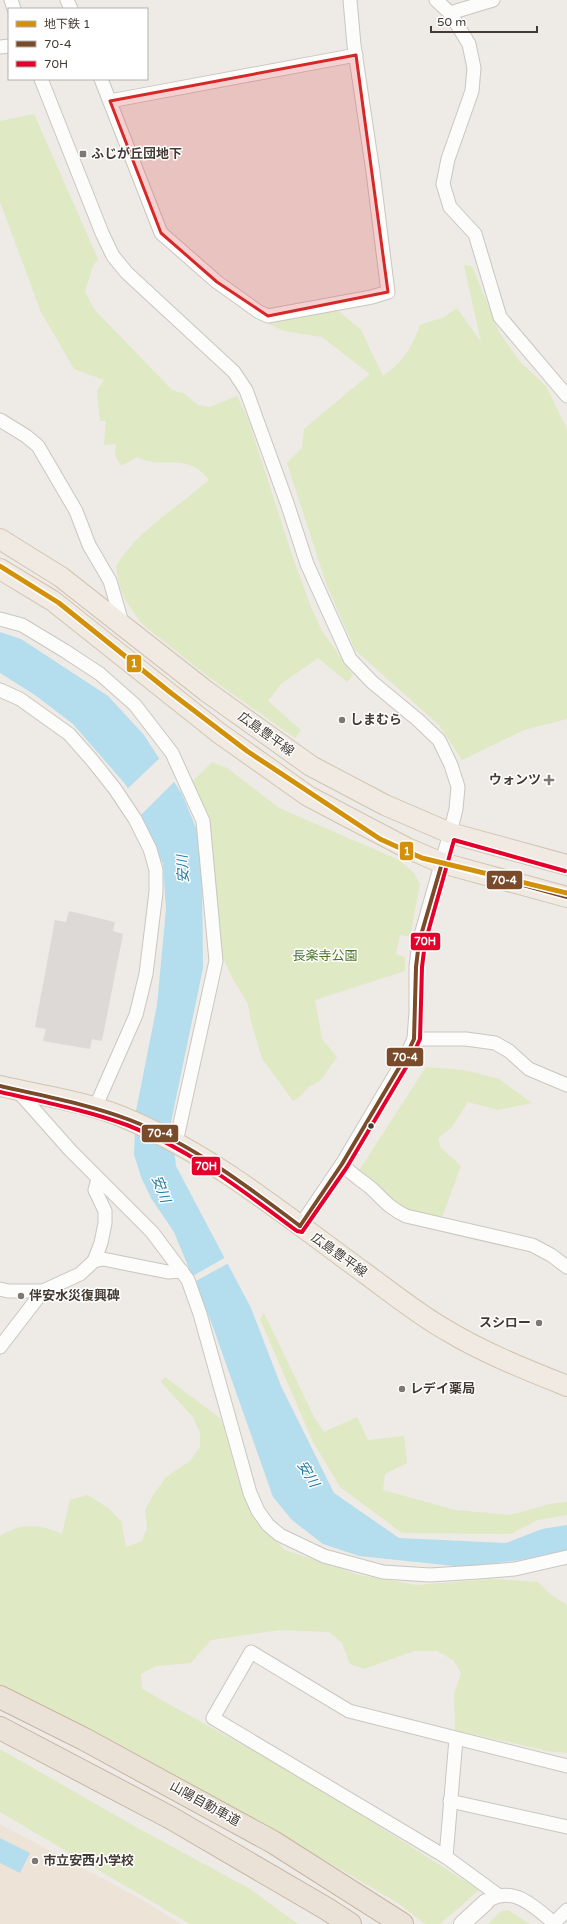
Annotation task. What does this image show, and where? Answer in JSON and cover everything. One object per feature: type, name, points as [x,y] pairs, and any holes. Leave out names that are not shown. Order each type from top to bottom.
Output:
[{"type":"highway","name":"山陽自動車道","points":[[0,1697],[84,1739],[272,1842],[402,1924]]},
{"type":"highway","points":[[0,1728],[171,1818],[321,1905],[350,1924]]},
{"type":"main road","name":"広島豊平線","points":[[0,539],[61,576],[206,691],[311,766],[385,805],[450,833],[567,865]]},
{"type":"main road","name":"広島豊平線","points":[[0,569],[53,601],[219,733],[308,796],[407,848],[442,863],[567,897]]},
{"type":"main road","name":"広島豊平線","points":[[8,1088],[95,1108],[131,1120],[176,1142],[221,1168],[445,1330],[504,1361],[567,1386]]},
{"type":"street","points":[[101,80],[161,233],[217,282],[259,312],[268,316],[372,297],[388,292],[350,0]]},
{"type":"street","points":[[436,0],[450,13],[469,44],[474,68],[472,91],[448,159],[444,184],[450,207],[475,234],[500,317],[567,396]]},
{"type":"street","points":[[450,13],[493,0]]},
{"type":"street","points":[[110,101],[356,55]]},
{"type":"street","points":[[41,80],[102,233],[113,256],[127,273],[234,372],[246,390],[287,503],[307,564],[350,659],[372,682],[418,720],[439,740],[451,765],[458,787],[456,810],[419,942],[416,967],[416,1012],[414,1039],[406,1056],[342,1164],[300,1226]]},
{"type":"street","points":[[0,420],[26,436],[38,446],[76,511],[89,545],[110,581],[123,626]]},
{"type":"street","points":[[0,619],[22,625],[65,651],[100,674],[135,705],[172,753],[203,821],[216,961],[176,1142]]},
{"type":"street","points":[[0,690],[20,699],[69,734],[92,760],[115,789],[135,819],[150,849],[156,870],[156,892],[146,974],[136,1015],[95,1108]]},
{"type":"street","points":[[414,1039],[466,1039],[495,1043],[509,1051],[530,1069],[567,1085]]},
{"type":"street","points":[[8,1088],[152,1232],[188,1280],[200,1314],[250,1493],[258,1511],[268,1524],[280,1535],[324,1556],[382,1572],[430,1575],[478,1572],[514,1569],[567,1557]]},
{"type":"street","points":[[342,1164],[350,1174],[371,1188],[392,1209],[406,1216],[532,1245],[551,1255],[567,1267]]},
{"type":"street","points":[[0,1289],[8,1291],[42,1291],[80,1274],[94,1261],[101,1243],[105,1223],[105,1211],[95,1190],[98,1179]]},
{"type":"street","points":[[94,1261],[103,1260],[168,1272],[182,1271]]},
{"type":"street","points":[[0,1347],[42,1291]]},
{"type":"street","points":[[492,1898],[446,1856],[213,1718],[251,1652],[349,1711],[567,1766]]},
{"type":"street","points":[[446,1856],[456,1739]]},
{"type":"street","points":[[450,1801],[567,1827]]},
{"type":"street","points":[[462,1924],[492,1898],[510,1894],[525,1900],[554,1924],[567,1910]]},
{"type":"highlighted area","points":[[356,55],[388,292],[268,316],[217,282],[161,233],[110,101]]},
{"type":"shaded area","points":[[69,911],[115,922],[113,931],[123,934],[102,1041],[92,1039],[90,1049],[43,1041],[46,1029],[35,1027],[55,920],[66,922]]},
{"type":"shaded area","name":"市立安西小学校","points":[[0,1824],[141,1899],[181,1924],[0,1924]]},
{"type":"green space","points":[[34,114],[98,259],[93,266],[85,291],[94,309],[172,390],[185,394],[198,405],[210,407],[237,396],[248,419],[293,558],[311,607],[322,631],[353,675],[347,682],[318,658],[281,684],[268,701],[301,730],[295,738],[206,675],[141,623],[124,598],[119,584],[116,566],[125,553],[147,530],[209,480],[200,471],[183,463],[147,461],[137,457],[121,466],[115,455],[116,444],[104,445],[106,421],[100,421],[97,391],[104,380],[74,369],[41,312],[0,202],[0,121]]},
{"type":"green space","points":[[464,265],[472,266],[499,332],[520,362],[546,386],[567,429],[567,719],[524,730],[462,760],[439,725],[355,650],[326,583],[287,463],[302,448],[304,429],[370,374],[322,337],[284,331],[260,320],[337,310],[361,330],[383,376],[397,365],[406,354],[414,341],[420,325],[444,317],[457,308],[481,342]]},
{"type":"green space","name":"長楽寺公園","points":[[212,762],[227,768],[279,808],[399,860],[414,873],[420,884],[410,937],[400,935],[396,954],[405,957],[405,971],[315,1000],[322,1039],[337,1057],[320,1081],[308,1087],[301,1096],[293,1101],[262,1058],[251,1022],[248,1004],[233,979],[220,952],[192,782]]},
{"type":"green space","points":[[426,1067],[464,1070],[499,1079],[532,1103],[498,1110],[468,1102],[452,1127],[438,1138],[441,1148],[461,1166],[442,1217],[413,1212],[397,1205],[383,1190],[358,1172]]},
{"type":"green space","points":[[264,1313],[315,1419],[324,1432],[357,1417],[368,1440],[404,1436],[407,1463],[385,1474],[383,1490],[455,1510],[510,1515],[550,1504],[567,1502],[567,1515],[538,1520],[510,1534],[402,1533],[340,1487],[313,1442],[260,1319]]},
{"type":"green space","points":[[165,1377],[221,1419],[242,1493],[255,1520],[285,1550],[359,1575],[417,1585],[493,1579],[538,1582],[550,1594],[567,1605],[567,1753],[547,1751],[455,1730],[454,1694],[461,1673],[453,1660],[437,1651],[414,1651],[364,1669],[350,1664],[342,1643],[329,1632],[280,1630],[211,1640],[191,1663],[156,1666],[141,1674],[142,1689],[311,1783],[479,1890],[440,1924],[425,1924],[398,1903],[277,1832],[0,1690],[0,1536],[16,1528],[31,1526],[46,1528],[62,1534],[70,1500],[88,1495],[108,1508],[121,1521],[126,1547],[142,1541],[147,1528],[145,1510],[152,1497],[166,1477],[190,1461],[200,1447],[200,1433],[193,1417],[161,1382]]},
{"type":"green space","points":[[0,1749],[134,1826],[250,1889],[298,1924],[190,1924],[0,1812]]},
{"type":"green space","points":[[508,1910],[530,1924],[488,1924],[500,1912]]},
{"type":"water","name":"安川","points":[[0,632],[21,639],[108,696],[144,735],[182,794],[196,828],[202,874],[203,968],[171,1122],[176,1166],[251,1308],[281,1386],[334,1493],[399,1538],[506,1543],[542,1529],[567,1525],[567,1550],[521,1560],[464,1567],[359,1556],[323,1544],[292,1520],[273,1497],[212,1324],[174,1232],[151,1198],[141,1177],[134,1154],[136,1111],[157,1005],[166,909],[163,864],[126,785],[73,724],[35,695],[0,673]]},
{"type":"water","points":[[0,1838],[30,1853],[20,1873],[0,1863]]},
{"type":"pier","points":[[161,757],[176,780],[139,817],[126,790]]},
{"type":"pier","points":[[226,1257],[229,1263],[194,1282],[191,1277]]},
{"type":"metro line","name":"1","points":[[0,566],[59,603],[171,693],[247,751],[380,839],[422,858],[567,893]]},
{"type":"transit line","name":"70H","points":[[0,1092],[96,1115],[127,1125],[150,1135],[173,1146],[215,1172],[297,1231],[302,1232],[347,1167],[411,1059],[420,1039],[422,967],[425,943],[454,840],[565,871]]},
{"type":"transit line","name":"70-4","points":[[442,863],[567,897]]},
{"type":"transit line","name":"70-4","points":[[300,1226],[342,1164],[406,1056],[414,1039],[416,967],[419,942],[442,863]]},
{"type":"transit line","name":"70-4","points":[[0,1086],[98,1109],[153,1130],[175,1141],[218,1167],[300,1226]]},
{"type":"place","name":"ふじが丘団地下","points":[[83,154]]},
{"type":"place","name":"しまむら","points":[[342,720]]},
{"type":"place","name":"ウォンツ","points":[[549,780]]},
{"type":"place","name":"伴安水災復興碑","points":[[21,1296]]},
{"type":"place","name":"スシロー","points":[[539,1323]]},
{"type":"place","name":"レデイ薬局","points":[[402,1389]]},
{"type":"place","name":"市立安西小学校","points":[[35,1861]]}]
